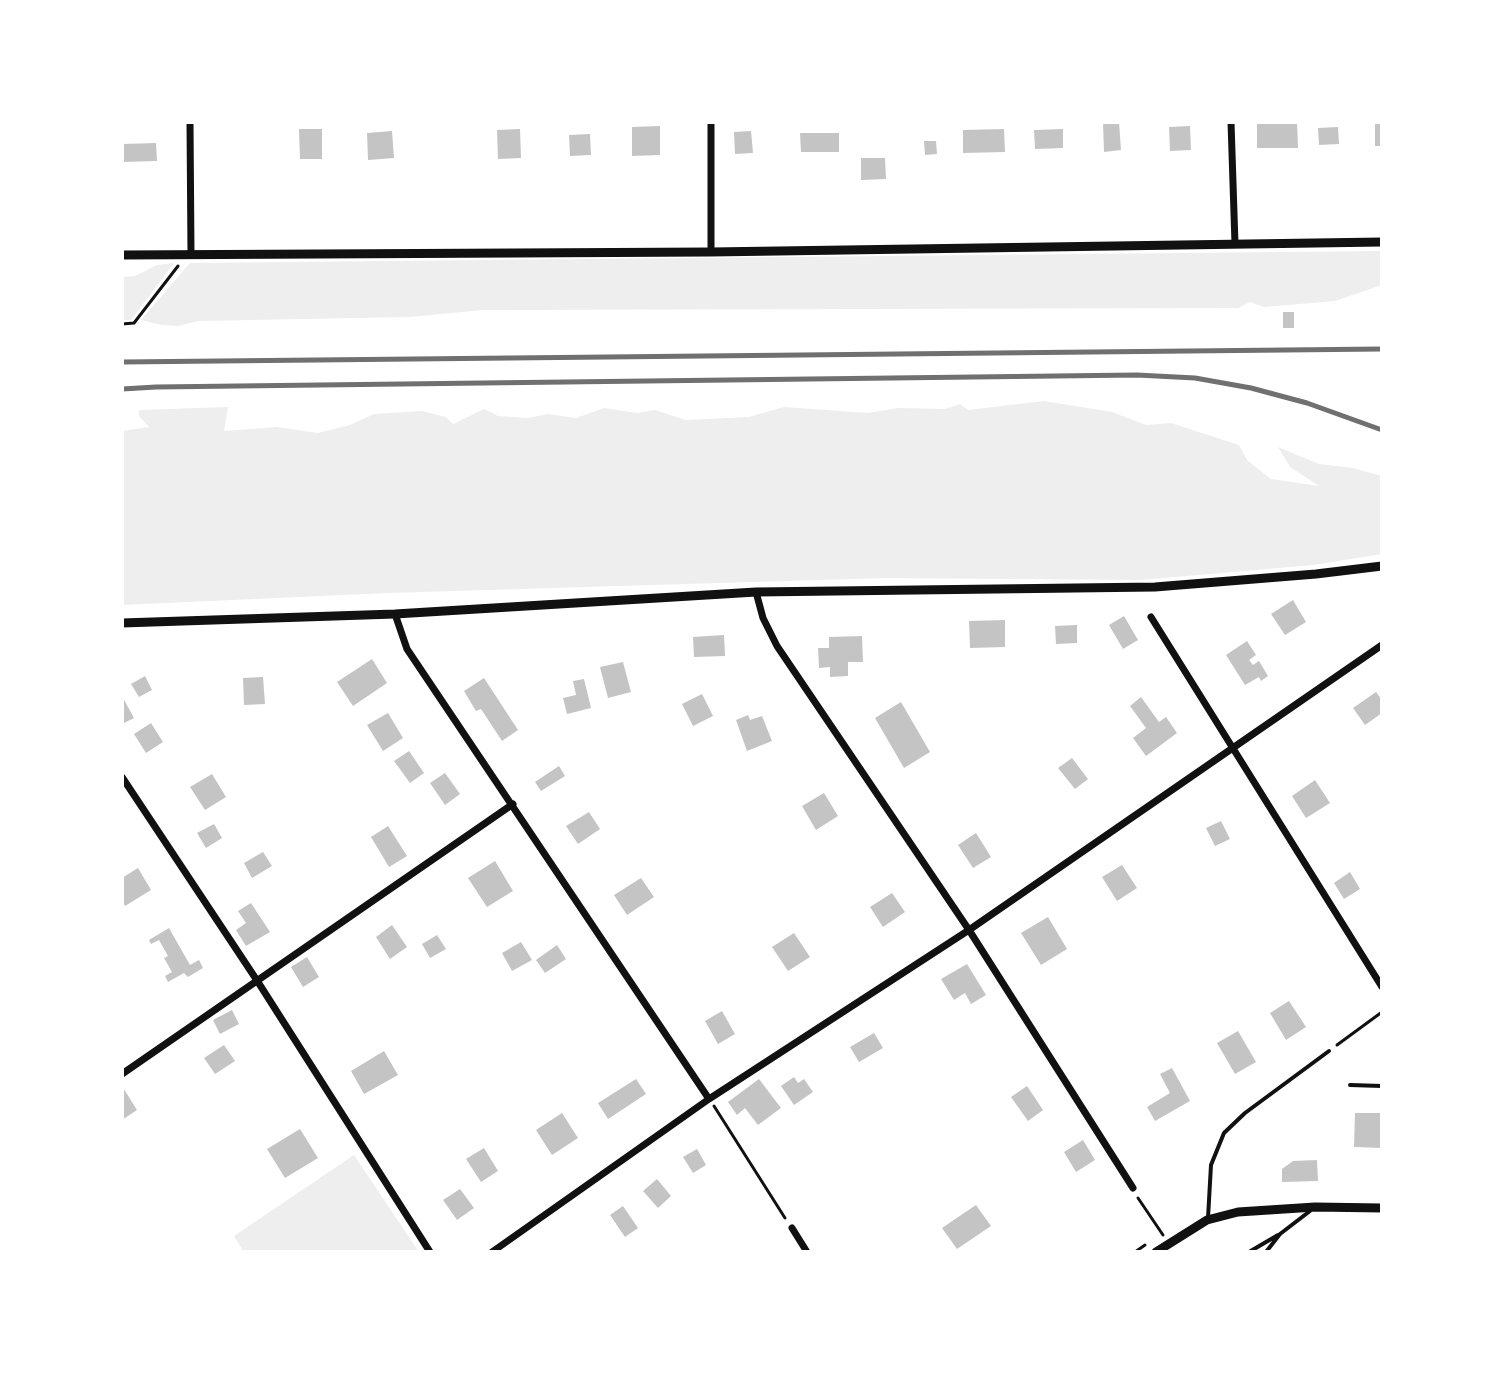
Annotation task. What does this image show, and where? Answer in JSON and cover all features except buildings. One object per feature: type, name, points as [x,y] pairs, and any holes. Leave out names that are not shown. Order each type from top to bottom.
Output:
[{"type":"street","points":[[190,122],[191,254]]},
{"type":"street","points":[[711,122],[711,252]]},
{"type":"street","points":[[1231,122],[1235,244]]},
{"type":"street","points":[[122,255],[711,252],[1382,242]]},
{"type":"street","points":[[122,623],[395,614],[756,592],[1155,587],[1382,566]]},
{"type":"street","points":[[756,592],[763,618],[777,646],[969,930],[1133,1188]]},
{"type":"street","points":[[395,614],[407,649],[709,1099]]},
{"type":"street","points":[[1151,617],[1382,987]]},
{"type":"street","points":[[492,1252],[709,1099],[969,930],[1382,645]]},
{"type":"street","points":[[122,777],[258,982],[430,1252]]},
{"type":"street","points":[[122,1074],[513,804]]},
{"type":"street","points":[[1156,1252],[1207,1220],[1238,1212],[1315,1207],[1382,1208]]},
{"type":"street","points":[[792,1228],[807,1252]]},
{"type":"lane","points":[[1207,1220],[1211,1165],[1224,1133],[1245,1113],[1329,1051]]},
{"type":"lane","points":[[1350,1085],[1382,1086]]},
{"type":"lane","points":[[1249,1252],[1280,1234],[1315,1207]]},
{"type":"lane","points":[[1266,1252],[1280,1234]]},
{"type":"path","points":[[122,324],[134,323],[177,267],[191,254]]},
{"type":"path","points":[[1329,1051],[1382,1012]]},
{"type":"path","points":[[709,1099],[792,1228]]},
{"type":"path","points":[[1133,1188],[1147,1214],[1169,1242]]},
{"type":"shaded area","points":[[1382,251],[1382,285],[1335,301],[1264,307],[1250,302],[1238,308],[483,310],[410,317],[198,321],[178,326],[141,320],[190,263]]},
{"type":"shaded area","points":[[174,263],[131,320],[122,320],[122,277],[135,276],[157,265]]},
{"type":"shaded area","points":[[1044,401],[1112,412],[1146,425],[1171,423],[1239,445],[1247,460],[1271,479],[1319,486],[1290,467],[1278,447],[1319,464],[1353,468],[1382,476],[1382,554],[1313,565],[1141,580],[884,578],[388,593],[122,605],[122,431],[149,427],[139,416],[139,410],[228,407],[224,431],[277,427],[318,433],[350,425],[374,414],[422,411],[446,417],[453,424],[484,409],[498,416],[528,418],[548,414],[576,418],[604,408],[637,413],[655,410],[686,420],[749,417],[784,407],[868,413],[898,408],[945,409],[960,404],[968,410]]},
{"type":"shaded area","points":[[354,1155],[419,1252],[239,1252],[242,1249],[234,1236]]},
{"type":"railway","points":[[122,362],[1382,349]]},
{"type":"railway","points":[[122,389],[1137,375],[1195,378],[1251,388],[1307,403],[1382,430]]}]
